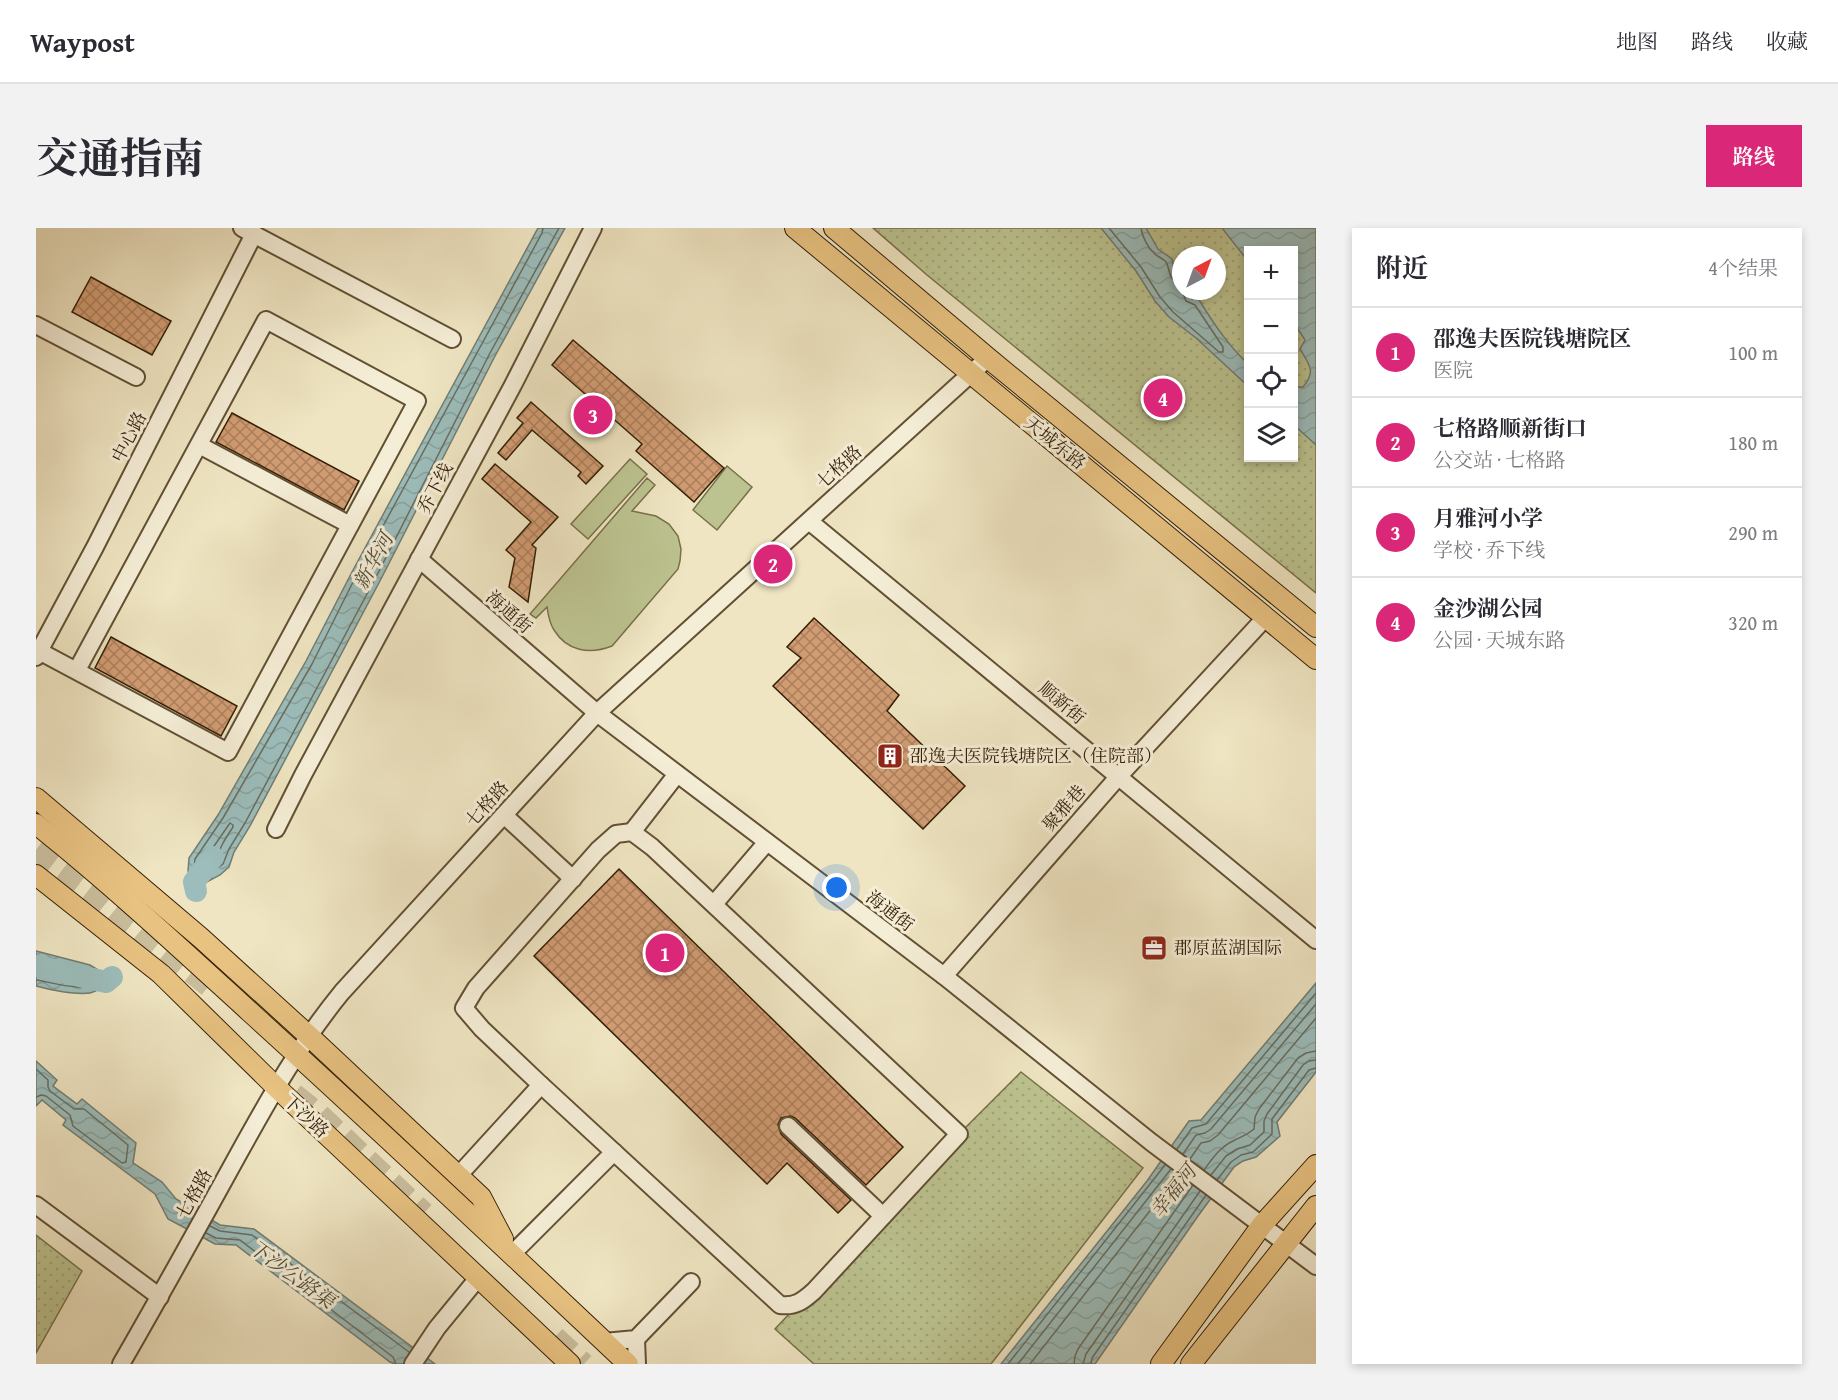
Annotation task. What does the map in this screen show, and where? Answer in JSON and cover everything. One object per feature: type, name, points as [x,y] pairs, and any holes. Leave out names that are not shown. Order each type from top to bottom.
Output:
[{"type":"main road","name":"天城东路","points":[[795,228],[1316,659]]},
{"type":"main road","name":"天城东路","points":[[834,228],[988,358],[1316,627]]},
{"type":"main road","points":[[36,798],[201,938],[481,1197],[512,1254]]},
{"type":"main road","points":[[36,824],[84,862],[297,1055],[628,1364]]},
{"type":"main road","name":"下沙路","points":[[36,875],[161,974],[276,1087],[570,1364]]},
{"type":"main road","points":[[1161,1364],[1262,1225],[1316,1165]]},
{"type":"main road","points":[[1191,1364],[1316,1206]]},
{"type":"street","name":"乔下线","points":[[276,829],[513,385],[593,228]]},
{"type":"street","points":[[248,231],[452,339]]},
{"type":"street","name":"中心路","points":[[38,654],[95,547],[248,231]]},
{"type":"street","points":[[38,654],[77,670],[228,752],[417,401],[266,320],[77,670]]},
{"type":"street","points":[[36,325],[136,377]]},
{"type":"street","name":"七格路","points":[[120,1364],[160,1297],[276,1087],[316,1023],[342,992],[597,713],[988,358]]},
{"type":"street","points":[[199,445],[350,525]]},
{"type":"street","name":"顺新街","points":[[810,520],[1316,940]]},
{"type":"street","name":"海通街","points":[[419,559],[597,713],[944,976],[1151,1142],[1316,1266]]},
{"type":"street","name":"聚雅巷","points":[[944,976],[1119,776],[1266,617]]},
{"type":"street","points":[[632,832],[677,774]]},
{"type":"street","points":[[504,815],[573,879]]},
{"type":"street","points":[[632,832],[652,847],[714,904],[959,1134],[814,1291],[790,1307],[780,1305],[541,1085],[482,1029],[464,1008],[476,988],[598,850],[616,834],[632,832]]},
{"type":"street","points":[[714,904],[767,842]]},
{"type":"street","points":[[458,1176],[541,1085]]},
{"type":"street","points":[[788,1126],[883,1216]]},
{"type":"street","points":[[512,1254],[614,1152]]},
{"type":"street","points":[[36,1205],[160,1297]]},
{"type":"street","points":[[413,1364],[437,1328],[478,1278]]},
{"type":"street","points":[[604,1341],[636,1340],[691,1282]]},
{"type":"street","points":[[636,1340],[637,1364]]},
{"type":"green space","points":[[873,228],[1316,228],[1316,593],[927,275]]},
{"type":"green space","points":[[630,459],[647,474],[588,539],[571,524]]},
{"type":"green space","points":[[727,466],[752,487],[717,530],[693,510]]},
{"type":"green space","points":[[647,478],[655,485],[632,511],[656,516],[669,524],[678,536],[681,549],[678,569],[612,646],[595,650],[572,647],[565,643],[554,630],[547,607],[536,618],[530,614]]},
{"type":"green space","points":[[1021,1072],[1143,1168],[991,1364],[814,1364],[775,1329],[959,1134]]},
{"type":"green space","points":[[36,1235],[82,1271],[36,1353]]},
{"type":"water","points":[[538,228],[565,228],[495,356],[381,579],[250,826],[234,852],[229,867],[203,884],[194,882],[188,871],[189,858],[218,815],[306,661]]},
{"type":"water","points":[[1101,228],[1146,228],[1158,249],[1172,259],[1172,300],[1199,300],[1220,331],[1244,360],[1244,382],[1196,338],[1169,317],[1155,301],[1136,271]]},
{"type":"water","points":[[1222,228],[1316,228],[1316,445],[1298,429],[1298,387],[1303,387],[1307,381],[1310,368],[1300,349],[1305,340],[1298,329],[1298,246],[1244,246],[1244,256]]},
{"type":"water","points":[[36,951],[90,965],[100,971],[106,982],[95,992],[90,993],[63,992],[36,986]]},
{"type":"water","name":"幸福河","points":[[1316,983],[1316,1072],[1277,1122],[1280,1136],[1256,1157],[1234,1167],[1095,1364],[1001,1364],[1147,1181],[1189,1121],[1201,1120]]},
{"type":"water","name":"下沙公路渠","points":[[36,1061],[57,1080],[53,1086],[77,1104],[82,1099],[136,1143],[133,1163],[162,1182],[176,1199],[220,1225],[254,1229],[435,1364],[390,1362],[236,1245],[215,1244],[168,1219],[155,1194],[63,1125],[66,1120],[42,1100],[36,1106]]},
{"type":"building","points":[[91,277],[171,321],[152,355],[72,312]]},
{"type":"building","points":[[573,340],[724,468],[694,502],[636,451],[642,444],[552,365]]},
{"type":"building","points":[[531,402],[603,466],[586,484],[578,476],[581,472],[532,430],[506,460],[498,453],[523,423],[517,418]]},
{"type":"building","points":[[232,413],[359,481],[344,510],[216,442]]},
{"type":"building","points":[[495,464],[558,517],[532,545],[536,548],[528,602],[509,587],[515,558],[506,550],[531,522],[482,479]]},
{"type":"building","name":"邵逸夫医院钱塘院区（住院部）","points":[[814,618],[899,695],[887,711],[965,786],[923,829],[773,686],[801,658],[787,647]]},
{"type":"building","points":[[111,637],[237,706],[221,736],[95,668]]},
{"type":"building","points":[[619,869],[903,1147],[866,1185],[795,1118],[790,1116],[781,1118],[778,1124],[781,1134],[851,1200],[838,1213],[787,1163],[767,1184],[534,956]]},
{"type":"waterway","name":"新华河","points":[[196,891],[194,882],[213,857]]},
{"type":"waterway","name":"新华河","points":[[36,966],[106,982],[112,977]]},
{"type":"tunnel","points":[[36,850],[95,894],[217,993]]},
{"type":"tunnel","points":[[294,1094],[319,1114],[424,1213]]},
{"type":"tunnel","points":[[555,1337],[584,1364]]},
{"type":"place","name":"金沙湖公园","points":[[1163,398]]},
{"type":"place","name":"月雅河小学","points":[[593,415]]},
{"type":"place","name":"七格路顺新街口","points":[[773,564]]},
{"type":"place","name":"邵逸夫医院钱塘院区（住院部）","points":[[890,756]]},
{"type":"place","name":"郡原蓝湖国际","points":[[1154,948]]},
{"type":"place","name":"邵逸夫医院钱塘院区","points":[[665,953]]}]
